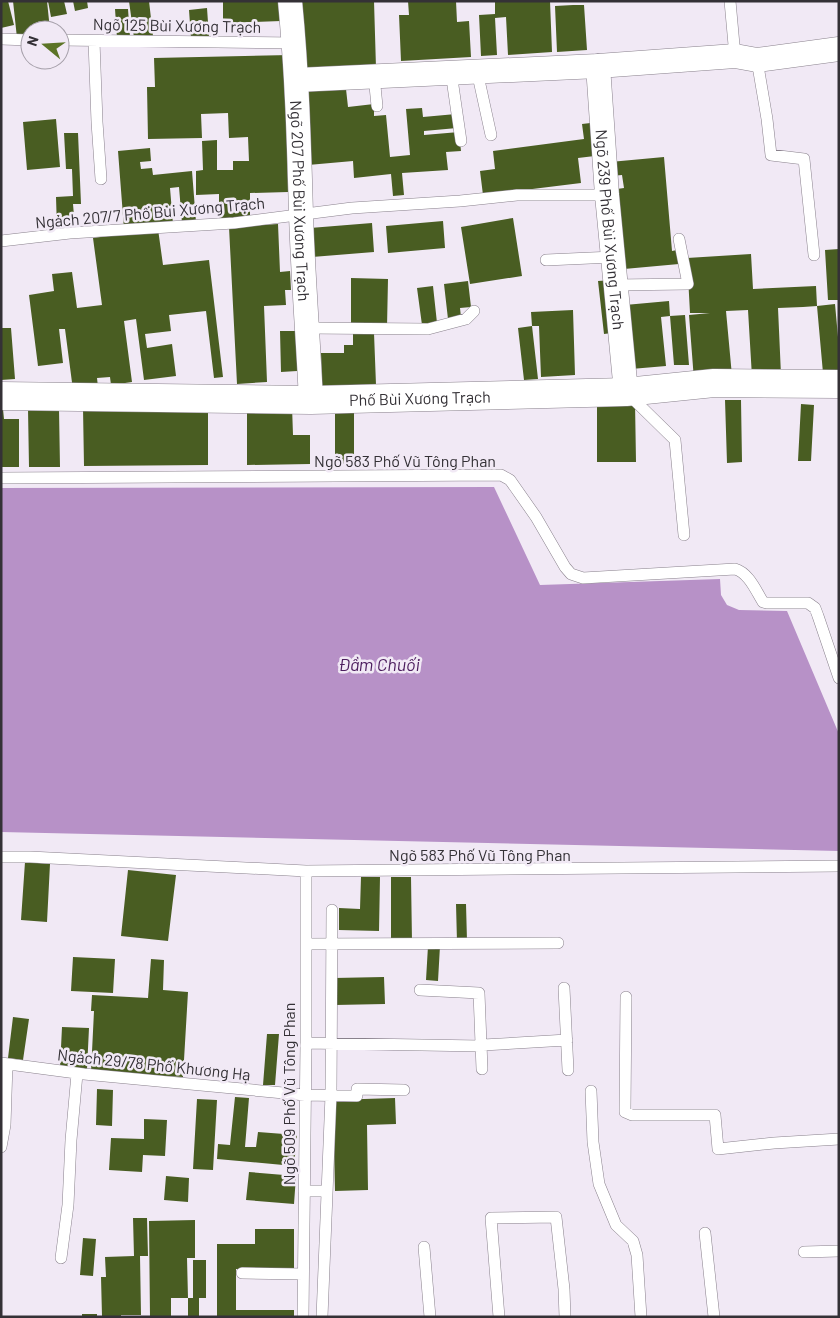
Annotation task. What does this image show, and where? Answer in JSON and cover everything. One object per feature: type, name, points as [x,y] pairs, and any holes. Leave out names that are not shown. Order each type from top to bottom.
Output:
[{"type":"street","name":"Ngõ 207 Phố Bùi Xương Trạch","points":[[290,1],[297,80],[301,214],[311,400]]},
{"type":"street","points":[[297,80],[746,58],[839,49]]},
{"type":"street","name":"Ngõ 239 Phố Bùi Xương Trạch","points":[[598,66],[607,195],[626,392]]},
{"type":"street","name":"Phố Bùi Xương Trạch","points":[[1,396],[311,400],[626,392],[714,383],[839,384]]},
{"type":"lane","points":[[730,1],[746,58],[767,119],[771,155],[804,159],[814,255]]},
{"type":"lane","points":[[1,39],[20,40]]},
{"type":"lane","name":"Ngõ 125 Bùi Xương Trạch","points":[[70,40],[294,43]]},
{"type":"lane","points":[[94,41],[101,179]]},
{"type":"lane","points":[[476,71],[491,135]]},
{"type":"lane","points":[[450,72],[461,141]]},
{"type":"lane","points":[[374,76],[377,106]]},
{"type":"lane","name":"Ngách 207/7 Phố Bùi Xương Trạch","points":[[1,241],[70,233],[234,223],[352,208],[460,201],[517,195],[607,195]]},
{"type":"lane","points":[[616,284],[688,284],[679,239]]},
{"type":"lane","points":[[546,260],[613,258]]},
{"type":"lane","points":[[307,328],[428,329],[466,319],[474,311]]},
{"type":"lane","points":[[626,392],[675,440],[684,535]]},
{"type":"lane","name":"Ngõ 583 Phố Vũ Tông Phan","points":[[1,478],[502,475],[510,480],[572,574],[583,578],[739,570],[746,576],[763,602],[808,603],[814,607],[839,678]]},
{"type":"lane","name":"Ngõ 583 Phố Vũ Tông Phan","points":[[1,857],[306,871],[839,866]]},
{"type":"lane","name":"Ngõ 509 Phố Vũ Tông Phan","points":[[302,1317],[306,1043],[306,871]]},
{"type":"lane","points":[[322,1317],[331,1095],[332,910]]},
{"type":"lane","points":[[306,944],[558,943]]},
{"type":"lane","points":[[564,988],[568,1070]]},
{"type":"lane","points":[[420,990],[479,993],[482,1069]]},
{"type":"lane","points":[[626,997],[625,1112],[632,1115],[715,1114],[718,1149],[839,1139]]},
{"type":"lane","points":[[306,1043],[480,1046],[483,1044],[566,1040]]},
{"type":"lane","points":[[1,1147],[5,1125],[4,1064]]},
{"type":"lane","name":"Ngách 29/78 Phố Khương Hạ","points":[[4,1064],[78,1074],[305,1094],[357,1096],[357,1089],[404,1090]]},
{"type":"lane","points":[[61,1258],[68,1205],[78,1074]]},
{"type":"lane","points":[[591,1091],[593,1142],[599,1184],[616,1225],[632,1241],[638,1256],[641,1317]]},
{"type":"lane","points":[[304,1191],[327,1191]]},
{"type":"lane","points":[[499,1317],[491,1218],[556,1217],[564,1289],[565,1317]]},
{"type":"lane","points":[[706,1233],[714,1317]]},
{"type":"lane","points":[[424,1247],[430,1317]]},
{"type":"lane","points":[[804,1252],[839,1251]]},
{"type":"lane","points":[[303,1258],[325,1258]]},
{"type":"lane","points":[[242,1273],[303,1274]]},
{"type":"water","name":"Đầm Chuối","points":[[494,487],[540,585],[720,579],[721,595],[727,605],[739,610],[787,611],[839,734],[839,851],[1,832],[1,488]]},
{"type":"building","points":[[1,1],[8,1],[14,25],[1,28]]},
{"type":"building","points":[[13,1],[47,1],[49,20],[20,20],[20,38],[17,38]]},
{"type":"building","points":[[48,1],[64,1],[67,14],[51,17]]},
{"type":"building","points":[[73,1],[87,1],[88,8],[75,11]]},
{"type":"building","points":[[129,1],[149,1],[153,36],[134,38]]},
{"type":"building","points":[[223,1],[280,1],[281,21],[223,23]]},
{"type":"building","points":[[299,1],[374,1],[376,68],[302,71]]},
{"type":"building","points":[[408,1],[456,1],[457,22],[469,21],[471,57],[401,61],[399,15],[409,15]]},
{"type":"building","points":[[495,1],[550,1],[552,52],[508,55],[506,17],[495,18],[497,55],[481,56],[479,15],[495,14]]},
{"type":"building","points":[[584,5],[587,50],[557,52],[555,6]]},
{"type":"building","points":[[207,8],[209,37],[191,38],[189,10]]},
{"type":"building","points":[[115,9],[128,9],[130,37],[117,38]]},
{"type":"building","points":[[290,55],[287,136],[288,192],[250,193],[250,219],[219,220],[219,194],[196,195],[196,171],[203,170],[202,141],[217,140],[217,170],[233,170],[233,161],[249,161],[248,137],[229,138],[228,113],[201,114],[202,138],[148,139],[147,87],[155,87],[154,58]]},
{"type":"building","points":[[345,80],[348,107],[374,104],[374,116],[386,115],[390,157],[410,155],[406,109],[422,108],[423,117],[456,114],[457,128],[424,131],[424,135],[459,132],[461,151],[446,152],[448,170],[402,173],[404,195],[393,196],[391,174],[354,178],[353,161],[308,165],[301,85]]},
{"type":"building","points":[[56,119],[60,167],[27,170],[23,122]]},
{"type":"building","points":[[599,122],[603,155],[578,158],[581,183],[483,195],[480,171],[495,169],[493,151],[584,139],[582,124]]},
{"type":"building","points":[[64,133],[78,133],[81,204],[73,204],[75,228],[57,229],[56,197],[73,196],[72,169],[66,169]]},
{"type":"building","points":[[150,148],[151,161],[140,162],[141,169],[152,168],[153,175],[192,171],[196,222],[182,223],[179,187],[170,188],[173,224],[124,229],[118,151]]},
{"type":"building","points":[[664,157],[672,251],[677,250],[679,264],[624,269],[617,189],[624,188],[622,175],[611,176],[610,162]]},
{"type":"building","points":[[513,218],[522,276],[470,284],[461,227]]},
{"type":"building","points":[[443,221],[445,248],[388,253],[386,226]]},
{"type":"building","points":[[372,223],[374,252],[312,257],[310,228]]},
{"type":"building","points":[[278,224],[280,272],[290,271],[291,290],[285,290],[286,305],[264,306],[267,382],[237,384],[229,227]]},
{"type":"building","points":[[158,229],[163,265],[209,260],[223,377],[214,378],[206,311],[169,315],[171,331],[145,334],[147,348],[172,344],[176,376],[144,380],[136,319],[124,321],[132,382],[111,385],[110,377],[97,378],[98,387],[73,390],[65,329],[59,329],[63,363],[38,366],[29,295],[54,291],[52,274],[72,272],[77,308],[102,305],[93,238]]},
{"type":"building","points":[[839,249],[839,300],[828,300],[825,250]]},
{"type":"building","points":[[751,254],[753,289],[816,286],[817,306],[778,308],[781,375],[752,377],[748,310],[726,311],[732,376],[694,380],[689,315],[710,313],[690,313],[687,258]]},
{"type":"building","points":[[351,278],[388,279],[387,327],[351,327]]},
{"type":"building","points":[[613,280],[619,332],[604,334],[598,281]]},
{"type":"building","points":[[468,281],[471,307],[460,308],[461,317],[448,319],[444,284]]},
{"type":"building","points":[[433,286],[437,323],[422,325],[417,288]]},
{"type":"building","points":[[669,301],[670,316],[661,317],[666,366],[631,369],[625,305]]},
{"type":"building","points":[[835,304],[839,372],[823,373],[817,306]]},
{"type":"building","points":[[573,310],[575,375],[541,377],[539,326],[532,326],[531,312]]},
{"type":"building","points":[[685,315],[689,365],[674,365],[670,316]]},
{"type":"building","points":[[532,326],[538,379],[524,380],[518,328]]},
{"type":"building","points":[[1,328],[11,328],[15,379],[1,380]]},
{"type":"building","points":[[280,331],[297,331],[297,371],[281,372]]},
{"type":"building","points":[[374,333],[376,385],[322,387],[321,353],[344,353],[344,345],[353,345],[353,334]]},
{"type":"building","points":[[725,400],[741,400],[742,462],[727,463]]},
{"type":"building","points":[[635,402],[636,462],[597,462],[597,403]]},
{"type":"building","points":[[801,404],[814,405],[811,461],[798,461]]},
{"type":"building","points":[[354,405],[354,463],[335,464],[335,406]]},
{"type":"building","points":[[292,406],[293,435],[310,435],[310,464],[247,465],[247,407]]},
{"type":"building","points":[[208,407],[208,465],[84,466],[83,408]]},
{"type":"building","points":[[1,409],[3,409],[4,419],[19,419],[19,467],[1,467]]},
{"type":"building","points":[[28,409],[59,409],[60,467],[29,467]]},
{"type":"building","points":[[25,862],[50,864],[47,922],[21,920]]},
{"type":"building","points":[[128,870],[176,875],[168,941],[121,936]]},
{"type":"building","points":[[361,877],[380,877],[379,931],[339,930],[339,908],[360,909]]},
{"type":"building","points":[[391,877],[411,877],[412,942],[391,942]]},
{"type":"building","points":[[456,904],[466,904],[467,941],[457,942]]},
{"type":"building","points":[[428,946],[440,946],[438,981],[426,980]]},
{"type":"building","points":[[73,957],[115,959],[113,993],[71,991]]},
{"type":"building","points":[[151,959],[164,960],[163,990],[188,992],[183,1077],[91,1072],[94,1011],[91,1011],[92,995],[148,998]]},
{"type":"building","points":[[384,977],[385,1004],[335,1005],[334,978]]},
{"type":"building","points":[[13,1017],[29,1019],[23,1060],[8,1058]]},
{"type":"building","points":[[62,1027],[89,1028],[87,1069],[60,1068]]},
{"type":"building","points":[[267,1034],[279,1034],[275,1085],[263,1085]]},
{"type":"building","points":[[97,1089],[113,1090],[112,1126],[96,1125]]},
{"type":"building","points":[[235,1097],[249,1098],[245,1147],[256,1147],[258,1132],[297,1135],[294,1166],[217,1159],[218,1144],[230,1145]]},
{"type":"building","points":[[395,1098],[396,1124],[367,1125],[368,1190],[335,1191],[333,1100]]},
{"type":"building","points":[[197,1099],[217,1100],[213,1170],[193,1169]]},
{"type":"building","points":[[144,1119],[167,1120],[165,1156],[143,1155],[142,1172],[109,1170],[111,1138],[144,1139]]},
{"type":"building","points":[[249,1172],[296,1176],[294,1204],[246,1200]]},
{"type":"building","points":[[166,1176],[189,1178],[188,1202],[164,1200]]},
{"type":"building","points":[[133,1218],[147,1218],[148,1256],[140,1256],[141,1315],[102,1316],[101,1277],[106,1277],[105,1257],[134,1256]]},
{"type":"building","points":[[195,1220],[195,1258],[187,1258],[188,1298],[171,1298],[171,1317],[150,1317],[149,1221]]},
{"type":"building","points":[[255,1229],[294,1229],[294,1268],[236,1269],[236,1310],[294,1310],[294,1317],[217,1317],[217,1244],[255,1244]]},
{"type":"building","points":[[83,1238],[96,1239],[93,1276],[80,1275]]},
{"type":"building","points":[[193,1260],[206,1260],[206,1298],[199,1298],[199,1317],[188,1317],[188,1298],[193,1298]]},
{"type":"building","points":[[82,1314],[97,1314],[97,1317],[82,1317]]}]
